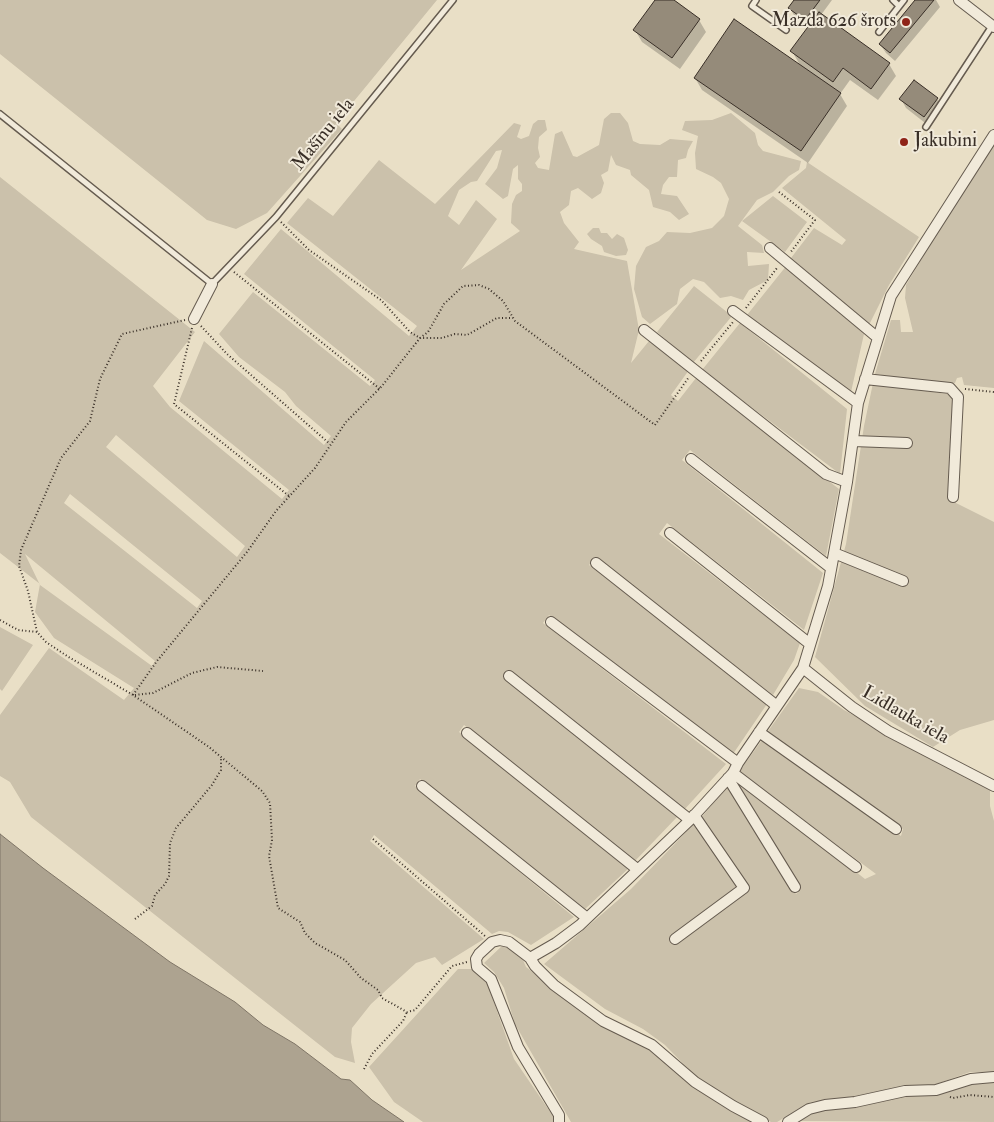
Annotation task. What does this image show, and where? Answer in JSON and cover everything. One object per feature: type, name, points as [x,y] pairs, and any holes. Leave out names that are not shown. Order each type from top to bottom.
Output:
[{"type":"street","points":[[959,0],[993,26]]},
{"type":"street","points":[[530,958],[556,943],[587,918],[692,818],[733,771],[803,668],[831,568],[847,482],[858,403],[891,296],[994,135]]},
{"type":"street","points":[[770,248],[878,338]]},
{"type":"street","points":[[194,319],[212,284]]},
{"type":"street","points":[[736,313],[858,403]]},
{"type":"street","points":[[644,330],[826,474],[847,482]]},
{"type":"street","points":[[865,379],[950,388],[958,396],[953,497]]},
{"type":"street","points":[[853,441],[906,443]]},
{"type":"street","points":[[691,460],[831,568]]},
{"type":"street","points":[[670,533],[810,644]]},
{"type":"street","points":[[834,552],[903,581]]},
{"type":"street","points":[[596,563],[777,706]]},
{"type":"street","points":[[551,622],[733,771],[856,867]]},
{"type":"street","name":"Lidlauka iela","points":[[803,668],[852,707],[888,731],[994,786]]},
{"type":"street","points":[[509,676],[692,818],[744,888],[675,939]]},
{"type":"street","points":[[759,732],[896,829]]},
{"type":"street","points":[[467,733],[637,869]]},
{"type":"street","points":[[733,771],[795,887]]},
{"type":"street","points":[[422,786],[587,918]]},
{"type":"street","points":[[559,1122],[559,1115],[518,1047],[491,979],[477,967],[476,959],[492,942],[500,940],[509,942],[530,958],[535,966],[554,985],[603,1021],[652,1045],[695,1082],[763,1122]]},
{"type":"street","points":[[793,1121],[809,1109],[825,1104],[855,1102],[905,1091],[936,1090],[971,1079],[994,1077]]},
{"type":"lane","name":"Mašīnu iela","points":[[212,284],[276,217],[453,0]]},
{"type":"lane","points":[[756,0],[752,6],[786,30]]},
{"type":"lane","points":[[893,0],[899,6]]},
{"type":"lane","points":[[879,32],[904,0]]},
{"type":"lane","points":[[926,127],[993,26]]},
{"type":"lane","points":[[0,114],[212,284]]},
{"type":"path","points":[[276,217],[309,250],[381,300],[410,332],[420,338],[442,338],[455,334],[466,336],[498,318],[513,318]]},
{"type":"path","points":[[228,268],[380,389]]},
{"type":"path","points":[[133,695],[187,624],[290,496],[315,468],[346,422],[380,389],[420,338],[428,332],[444,304],[463,286],[478,285],[489,289],[503,301],[513,318],[597,384],[655,425],[736,313]]},
{"type":"path","points":[[194,319],[227,354],[331,445]]},
{"type":"path","points":[[194,319],[174,404],[290,496]]},
{"type":"path","points":[[194,319],[122,334],[100,379],[90,421],[61,458],[21,550],[20,566],[28,590],[37,632],[46,642],[133,695],[209,747],[221,759],[262,791],[270,803],[272,840],[269,856],[278,908],[300,922],[309,939],[331,954],[345,960],[361,978],[378,990],[382,998],[407,1012]]},
{"type":"path","points":[[950,388],[994,392]]},
{"type":"path","points":[[0,620],[18,630],[37,632]]},
{"type":"path","points":[[133,695],[153,693],[192,673],[217,667],[263,671]]},
{"type":"path","points":[[135,919],[152,906],[155,896],[170,876],[170,843],[176,828],[212,785],[221,770],[221,759]]},
{"type":"path","points":[[374,839],[492,942]]},
{"type":"path","points":[[364,1069],[372,1054],[403,1021],[407,1012],[420,1006],[452,966],[476,959]]},
{"type":"path","points":[[936,1090],[953,1098],[970,1095],[994,1097]]},
{"type":"shaded area","points":[[0,0],[437,0],[336,123],[342,129],[267,213],[236,229],[207,220],[0,54]]},
{"type":"shaded area","points":[[611,113],[620,113],[628,123],[633,141],[640,144],[660,145],[670,139],[693,141],[686,158],[678,160],[677,177],[669,177],[663,185],[661,194],[677,196],[689,214],[679,220],[670,212],[653,207],[649,190],[631,175],[630,170],[616,165],[611,155],[608,171],[601,175],[604,183],[601,193],[592,199],[578,188],[571,191],[569,205],[560,212],[564,223],[579,242],[574,249],[627,261],[639,330],[631,363],[649,341],[689,370],[671,395],[678,401],[696,378],[839,489],[826,556],[690,450],[682,460],[823,573],[804,630],[667,523],[659,534],[800,643],[794,660],[773,695],[595,557],[589,565],[767,704],[733,754],[549,615],[543,623],[726,764],[684,810],[508,670],[503,677],[678,816],[635,861],[464,725],[459,732],[629,868],[584,910],[420,779],[415,786],[574,917],[531,945],[508,932],[499,931],[492,934],[374,835],[370,841],[484,939],[442,965],[435,957],[416,963],[371,1004],[352,1028],[351,1042],[355,1063],[335,1057],[31,817],[10,782],[0,776],[0,715],[49,648],[124,700],[134,688],[54,638],[35,612],[40,585],[152,666],[155,661],[25,554],[39,583],[0,553],[0,177],[195,332],[153,386],[170,407],[282,499],[289,490],[179,401],[204,341],[324,445],[331,436],[296,406],[285,392],[239,357],[219,334],[253,292],[370,386],[375,380],[244,274],[281,229],[409,336],[417,326],[287,223],[308,198],[333,216],[379,160],[435,204],[514,123],[521,125],[517,137],[521,139],[529,136],[533,124],[538,120],[545,120],[547,130],[539,137],[538,148],[540,157],[535,163],[538,168],[549,170],[555,134],[562,131],[573,156],[577,157],[599,145],[604,119]],"holes":[[[502,150],[497,168],[485,184],[503,199],[508,196],[513,169],[518,165],[518,179],[522,184],[522,191],[516,195],[512,204],[511,223],[520,231],[461,270],[497,219],[476,200],[459,225],[448,216],[459,190],[471,182],[477,181],[496,151]],[[116,435],[245,546],[237,557],[106,447]],[[70,494],[202,601],[197,608],[64,503]]]},
{"type":"shaded area","points":[[731,113],[755,133],[758,145],[763,151],[801,161],[799,170],[789,176],[773,192],[757,200],[738,226],[762,245],[764,253],[747,252],[748,266],[769,264],[768,280],[749,290],[743,300],[731,296],[720,298],[704,282],[693,279],[680,289],[677,304],[650,324],[642,317],[634,289],[636,266],[646,247],[659,241],[667,232],[690,233],[712,228],[724,216],[729,199],[721,183],[696,169],[695,153],[698,136],[682,130],[685,121],[712,120]]},
{"type":"shaded area","points":[[994,143],[994,388],[964,385],[962,377],[957,378],[955,383],[947,384],[875,374],[891,320],[900,320],[901,332],[913,332],[905,298],[906,285],[967,183]]},
{"type":"shaded area","points":[[807,162],[919,237],[889,285],[869,325],[791,258],[814,228],[842,245],[846,240],[782,188],[806,168]]},
{"type":"shaded area","points":[[773,196],[807,222],[785,252],[742,221]]},
{"type":"shaded area","points":[[593,228],[599,228],[601,233],[607,233],[612,239],[617,234],[624,238],[628,250],[626,255],[616,256],[604,252],[602,246],[587,234]]},
{"type":"shaded area","points":[[787,265],[864,334],[851,392],[747,315]]},
{"type":"shaded area","points":[[694,286],[732,316],[693,363],[657,332]]},
{"type":"shaded area","points":[[740,323],[847,409],[840,474],[702,370]]},
{"type":"shaded area","points":[[873,383],[953,395],[950,500],[994,522],[994,720],[960,730],[933,747],[865,706],[815,657],[846,544],[864,426]]},
{"type":"shaded area","points":[[0,627],[33,645],[2,691],[0,689]]},
{"type":"shaded area","points":[[799,688],[818,692],[844,710],[990,790],[990,806],[994,821],[994,1072],[970,1072],[931,1086],[811,1102],[777,1122],[771,1122],[700,1081],[665,1045],[643,1029],[605,1009],[544,964],[631,889],[696,822],[737,887],[670,939],[749,889],[701,818],[728,785],[796,894],[800,891],[733,780],[735,776],[865,879],[876,874],[739,772],[762,740],[901,836],[903,829],[766,734]]},
{"type":"shaded area","points":[[0,834],[170,962],[235,1002],[263,1025],[295,1044],[341,1079],[350,1080],[372,1100],[404,1122],[0,1122]]},
{"type":"shaded area","points":[[504,944],[523,960],[526,967],[594,1018],[654,1052],[754,1122],[571,1122],[515,1024],[504,988],[494,972],[484,963]]},
{"type":"shaded area","points":[[458,969],[472,969],[486,980],[514,1059],[553,1116],[553,1122],[423,1122],[394,1102],[369,1067]]},
{"type":"shaded area","points":[[994,1080],[994,1122],[799,1121],[810,1113],[826,1109],[969,1082]]},
{"type":"building","points":[[655,0],[674,0],[700,19],[672,58],[633,30]]},
{"type":"building","points":[[794,0],[820,0],[805,20],[788,8]]},
{"type":"building","name":"Mazda 626 šrots","points":[[915,0],[934,0],[890,53],[879,44]]},
{"type":"building","points":[[819,12],[890,63],[871,89],[843,68],[833,82],[790,51]]},
{"type":"building","points":[[734,19],[841,93],[801,151],[694,78]]},
{"type":"building","points":[[914,80],[938,98],[924,117],[899,99]]},
{"type":"place","name":"Mazda 626 šrots","points":[[906,22]]},
{"type":"place","name":"Jakubini","points":[[904,142]]}]
